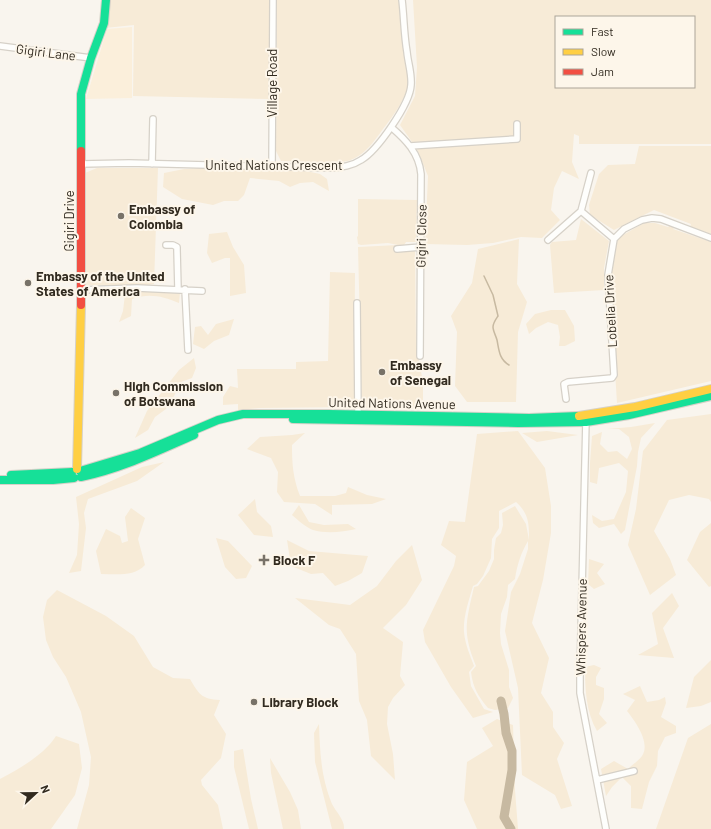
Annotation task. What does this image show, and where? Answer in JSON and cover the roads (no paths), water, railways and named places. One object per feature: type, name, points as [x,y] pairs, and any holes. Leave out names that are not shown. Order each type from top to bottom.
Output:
[{"type":"street","name":"Gigiri Drive","points":[[77,473],[81,290],[81,94],[91,58],[105,19],[106,0]]},
{"type":"street","name":"Village Road","points":[[272,166],[273,0]]},
{"type":"street","name":"United Nations Crescent","points":[[81,164],[331,168],[348,166],[357,163],[368,156],[391,127],[403,108],[410,93],[410,70],[405,38],[402,0]]},
{"type":"street","name":"Gigiri Lane","points":[[0,46],[91,58]]},
{"type":"street","points":[[152,164],[153,119]]},
{"type":"street","points":[[410,146],[517,139],[517,124]]},
{"type":"street","name":"Gigiri Close","points":[[391,127],[406,140],[416,154],[420,164],[420,356]]},
{"type":"street","points":[[548,240],[581,211],[591,173]]},
{"type":"street","points":[[581,211],[614,239],[624,229],[642,220],[652,218],[661,219],[711,238]]},
{"type":"street","name":"Lobelia Drive","points":[[566,399],[564,384],[568,382],[606,380],[612,378],[614,375],[608,275],[614,239]]},
{"type":"street","points":[[166,245],[174,245],[177,247],[178,289]]},
{"type":"street","points":[[397,249],[421,247]]},
{"type":"street","points":[[81,290],[137,288],[202,290]]},
{"type":"street","points":[[185,289],[188,350]]},
{"type":"street","points":[[357,303],[358,415]]},
{"type":"street","name":"United Nations Avenue","points":[[586,419],[711,389]]},
{"type":"street","name":"United Nations Avenue","points":[[0,480],[53,480],[140,453],[218,420],[232,416],[260,413],[358,415],[518,423],[629,415],[711,396]]},
{"type":"street","name":"United Nations Avenue","points":[[0,475],[77,473],[94,475],[126,465],[209,429],[238,420],[405,418]]},
{"type":"street","name":"Whispers Avenue","points":[[586,419],[580,674],[581,698],[607,828]]},
{"type":"street","points":[[597,780],[634,771]]},
{"type":"waterway","points":[[484,276],[493,295],[498,316],[494,323],[493,330],[501,357],[509,365]]},
{"type":"waterway","points":[[501,701],[506,733],[512,751],[512,770],[504,817],[511,829]]},
{"type":"place","name":"Embassy of Colombia","points":[[121,216]]},
{"type":"place","name":"Embassy of the United States of America","points":[[28,283]]},
{"type":"place","name":"Embassy of Senegal","points":[[382,372]]},
{"type":"place","name":"High Commission of Botswana","points":[[116,393]]},
{"type":"place","name":"Block F","points":[[264,560]]},
{"type":"place","name":"Library Block","points":[[254,702]]}]
